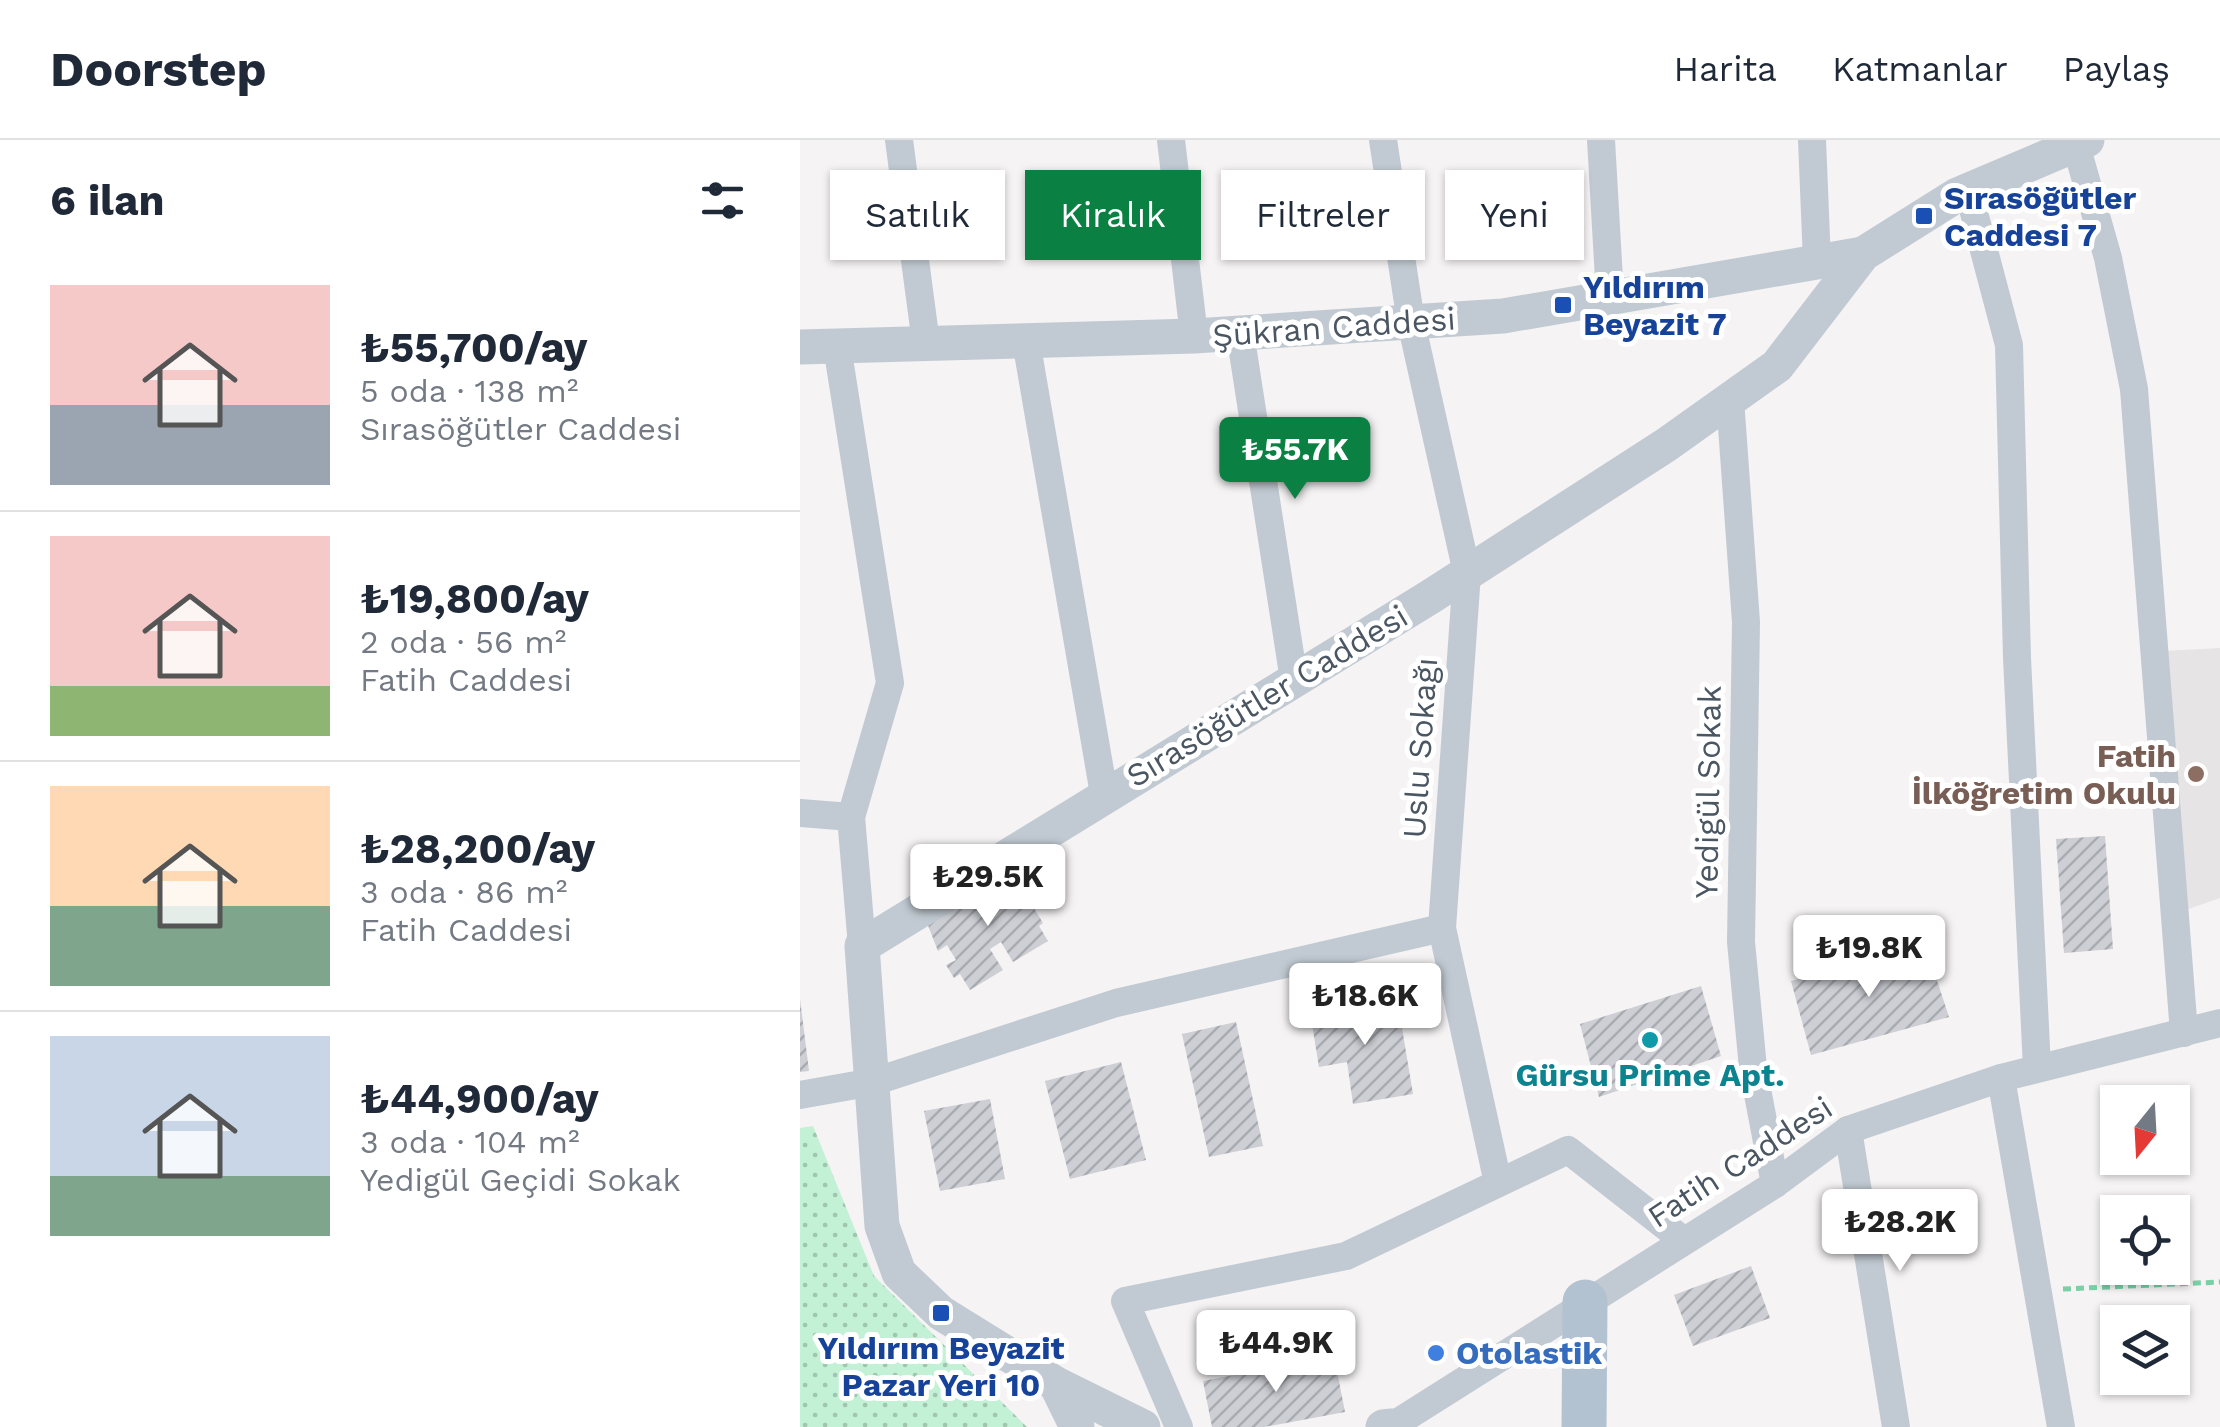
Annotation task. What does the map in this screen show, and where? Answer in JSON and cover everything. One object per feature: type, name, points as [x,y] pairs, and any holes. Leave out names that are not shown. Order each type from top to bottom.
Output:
[{"type":"main road","points":[[1584,1427],[1586,1302]]},
{"type":"street","points":[[898,140],[926,343]]},
{"type":"street","points":[[1170,140],[1194,336]]},
{"type":"street","name":"Uslu Sokağı","points":[[1383,140],[1412,322],[1467,574],[1442,928],[1498,1183]]},
{"type":"street","points":[[1601,140],[1610,297]]},
{"type":"street","points":[[1812,140],[1816,262]]},
{"type":"street","points":[[2082,142],[2134,390],[2184,1033]]},
{"type":"street","name":"Sırasöğütler Caddesi","points":[[862,946],[1467,574],[1730,399],[1777,366],[1864,254],[1968,190],[2082,142]]},
{"type":"street","points":[[1968,190],[2009,345],[2018,658],[2037,1068]]},
{"type":"street","name":"Şükran Caddesi","points":[[800,347],[1194,336],[1503,316],[1864,254]]},
{"type":"street","points":[[1240,333],[1294,680]]},
{"type":"street","points":[[1026,341],[1104,794]]},
{"type":"street","points":[[836,346],[890,684],[851,817],[882,1226],[899,1273],[941,1313],[1056,1384],[1143,1427]]},
{"type":"street","name":"Yedigül Sokak","points":[[1730,399],[1746,622],[1741,942],[1753,1068],[1776,1184]]},
{"type":"street","points":[[800,813],[851,817]]},
{"type":"street","points":[[800,1096],[872,1082],[1116,1002],[1442,928]]},
{"type":"street","name":"Fatih Caddesi","points":[[1388,1427],[1776,1184],[1848,1130],[2001,1078],[2220,1023]]},
{"type":"street","points":[[2001,1078],[2061,1427]]},
{"type":"street","points":[[1848,1130],[1896,1427]]},
{"type":"street","points":[[1179,1427],[1125,1301],[1346,1256],[1568,1150],[1683,1240]]},
{"type":"street","points":[[1056,1384],[1076,1427]]},
{"type":"path","points":[[2038,1290],[2220,1282]]},
{"type":"shaded area","name":"Fatih İlköğretim Okulu","points":[[2220,648],[2220,898],[2180,912],[2165,651]]},
{"type":"green space","points":[[813,1126],[874,1276],[1027,1427],[800,1427],[800,1128]]},
{"type":"building","points":[[2105,836],[2113,949],[2064,953],[2056,839]]},
{"type":"building","points":[[1009,867],[1043,923],[1039,926],[1048,941],[1013,962],[1001,942],[990,949],[1003,970],[970,990],[960,974],[954,978],[946,965],[956,960],[947,945],[938,951],[927,923]]},
{"type":"building","points":[[1926,947],[1949,1017],[1811,1055],[1791,981]]},
{"type":"building","name":"Gürsu Prime Apt.","points":[[1701,986],[1721,1056],[1599,1097],[1580,1024]]},
{"type":"building","points":[[1397,998],[1413,1094],[1353,1104],[1347,1062],[1319,1067],[1310,1012]]},
{"type":"building","points":[[800,999],[809,1071],[800,1072]]},
{"type":"building","points":[[1236,1022],[1263,1146],[1209,1157],[1182,1034]]},
{"type":"building","points":[[1121,1062],[1146,1160],[1070,1179],[1045,1081]]},
{"type":"building","points":[[990,1099],[1005,1179],[940,1191],[924,1111]]},
{"type":"building","points":[[1751,1266],[1770,1318],[1693,1346],[1674,1295]]},
{"type":"building","points":[[1334,1356],[1345,1412],[1264,1427],[1212,1427],[1203,1381]]},
{"type":"place","name":"Sırasöğütler Caddesi 7","points":[[1924,216]]},
{"type":"place","name":"Yıldırım Beyazit 7","points":[[1563,305]]},
{"type":"place","name":"Fatih İlköğretim Okulu","points":[[2196,774]]},
{"type":"place","name":"Gürsu Prime Apt.","points":[[1650,1040]]},
{"type":"place","name":"Yıldırım Beyazit Pazar Yeri 10","points":[[941,1313]]},
{"type":"place","name":"Otolastik","points":[[1436,1353]]}]
